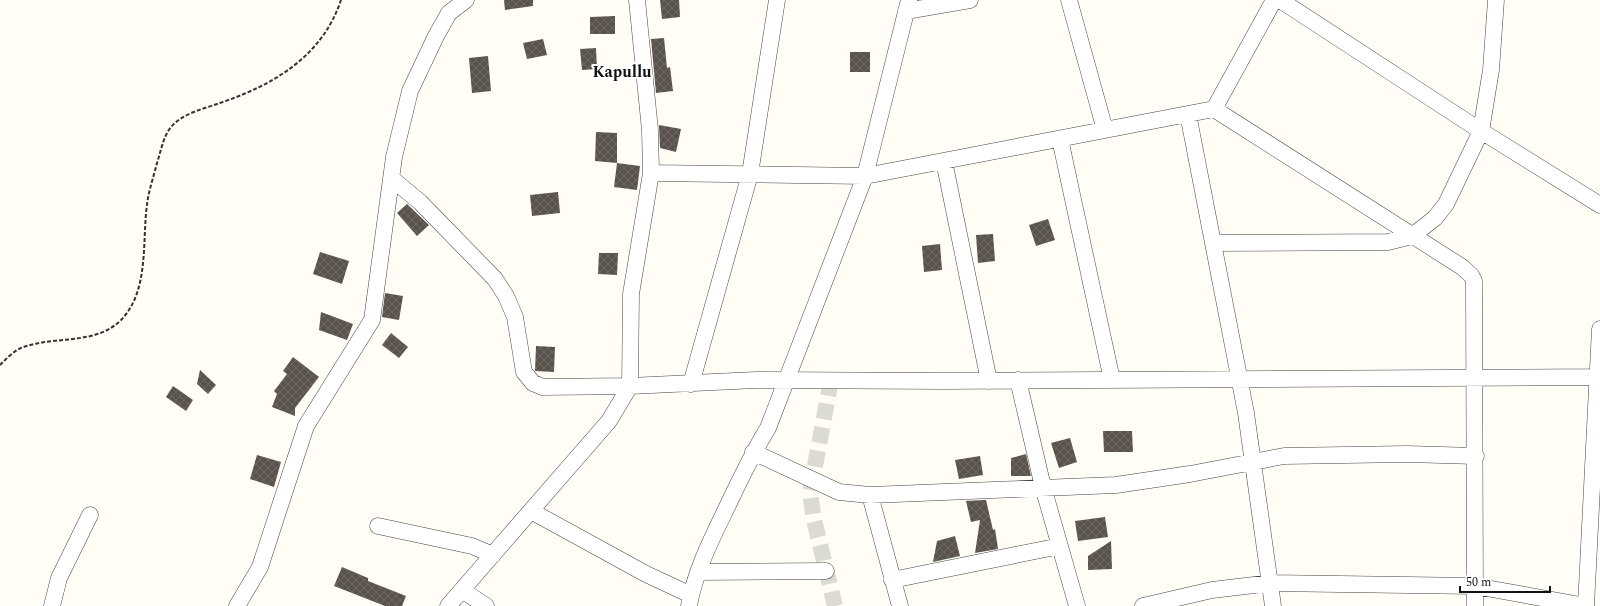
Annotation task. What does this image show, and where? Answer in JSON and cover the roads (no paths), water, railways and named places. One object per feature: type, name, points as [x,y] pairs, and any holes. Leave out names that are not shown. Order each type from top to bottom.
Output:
[{"type":"street","points":[[237,606],[260,567],[306,426],[372,320],[394,157],[410,90],[436,36],[449,13],[466,0]]},
{"type":"street","points":[[448,606],[609,421],[630,386],[631,294],[651,172],[650,130],[637,0]]},
{"type":"street","points":[[691,384],[750,174],[777,0]]},
{"type":"street","points":[[531,511],[646,574],[690,601],[710,540],[753,452],[768,428],[865,176],[907,6],[970,0]]},
{"type":"street","points":[[1069,0],[1105,130]]},
{"type":"street","points":[[1214,109],[1274,0]]},
{"type":"street","points":[[1280,0],[1481,131],[1600,205]]},
{"type":"street","points":[[1213,243],[1360,244],[1388,242],[1412,236],[1429,224],[1446,204],[1481,131],[1491,70],[1496,0]]},
{"type":"street","points":[[651,172],[865,176],[1214,109],[1467,271],[1474,281],[1476,456],[1475,606]]},
{"type":"street","points":[[1188,114],[1239,379],[1274,606]]},
{"type":"street","points":[[1060,139],[1112,380]]},
{"type":"street","points":[[944,161],[989,381]]},
{"type":"street","points":[[391,178],[420,202],[463,244],[501,287],[515,317],[523,367],[529,380],[543,387],[691,384],[756,380],[989,381],[1598,377]]},
{"type":"street","points":[[1143,606],[1212,590],[1271,583],[1475,586],[1586,606],[1600,329]]},
{"type":"street","points":[[1018,380],[1043,487],[1077,606]]},
{"type":"street","points":[[753,452],[839,492],[870,495],[1116,485],[1190,474],[1284,456],[1407,454],[1476,456]]},
{"type":"street","points":[[870,495],[900,606]]},
{"type":"street","points":[[52,606],[59,578],[90,515]]},
{"type":"street","points":[[378,526],[472,546],[493,555]]},
{"type":"street","points":[[892,580],[1060,546]]},
{"type":"street","points":[[699,572],[826,571]]},
{"type":"street","points":[[462,590],[486,606]]},
{"type":"tunnel","points":[[831,380],[810,493],[814,520],[835,606]]},
{"type":"district","name":"Kapullu","points":[[622,71]]}]
